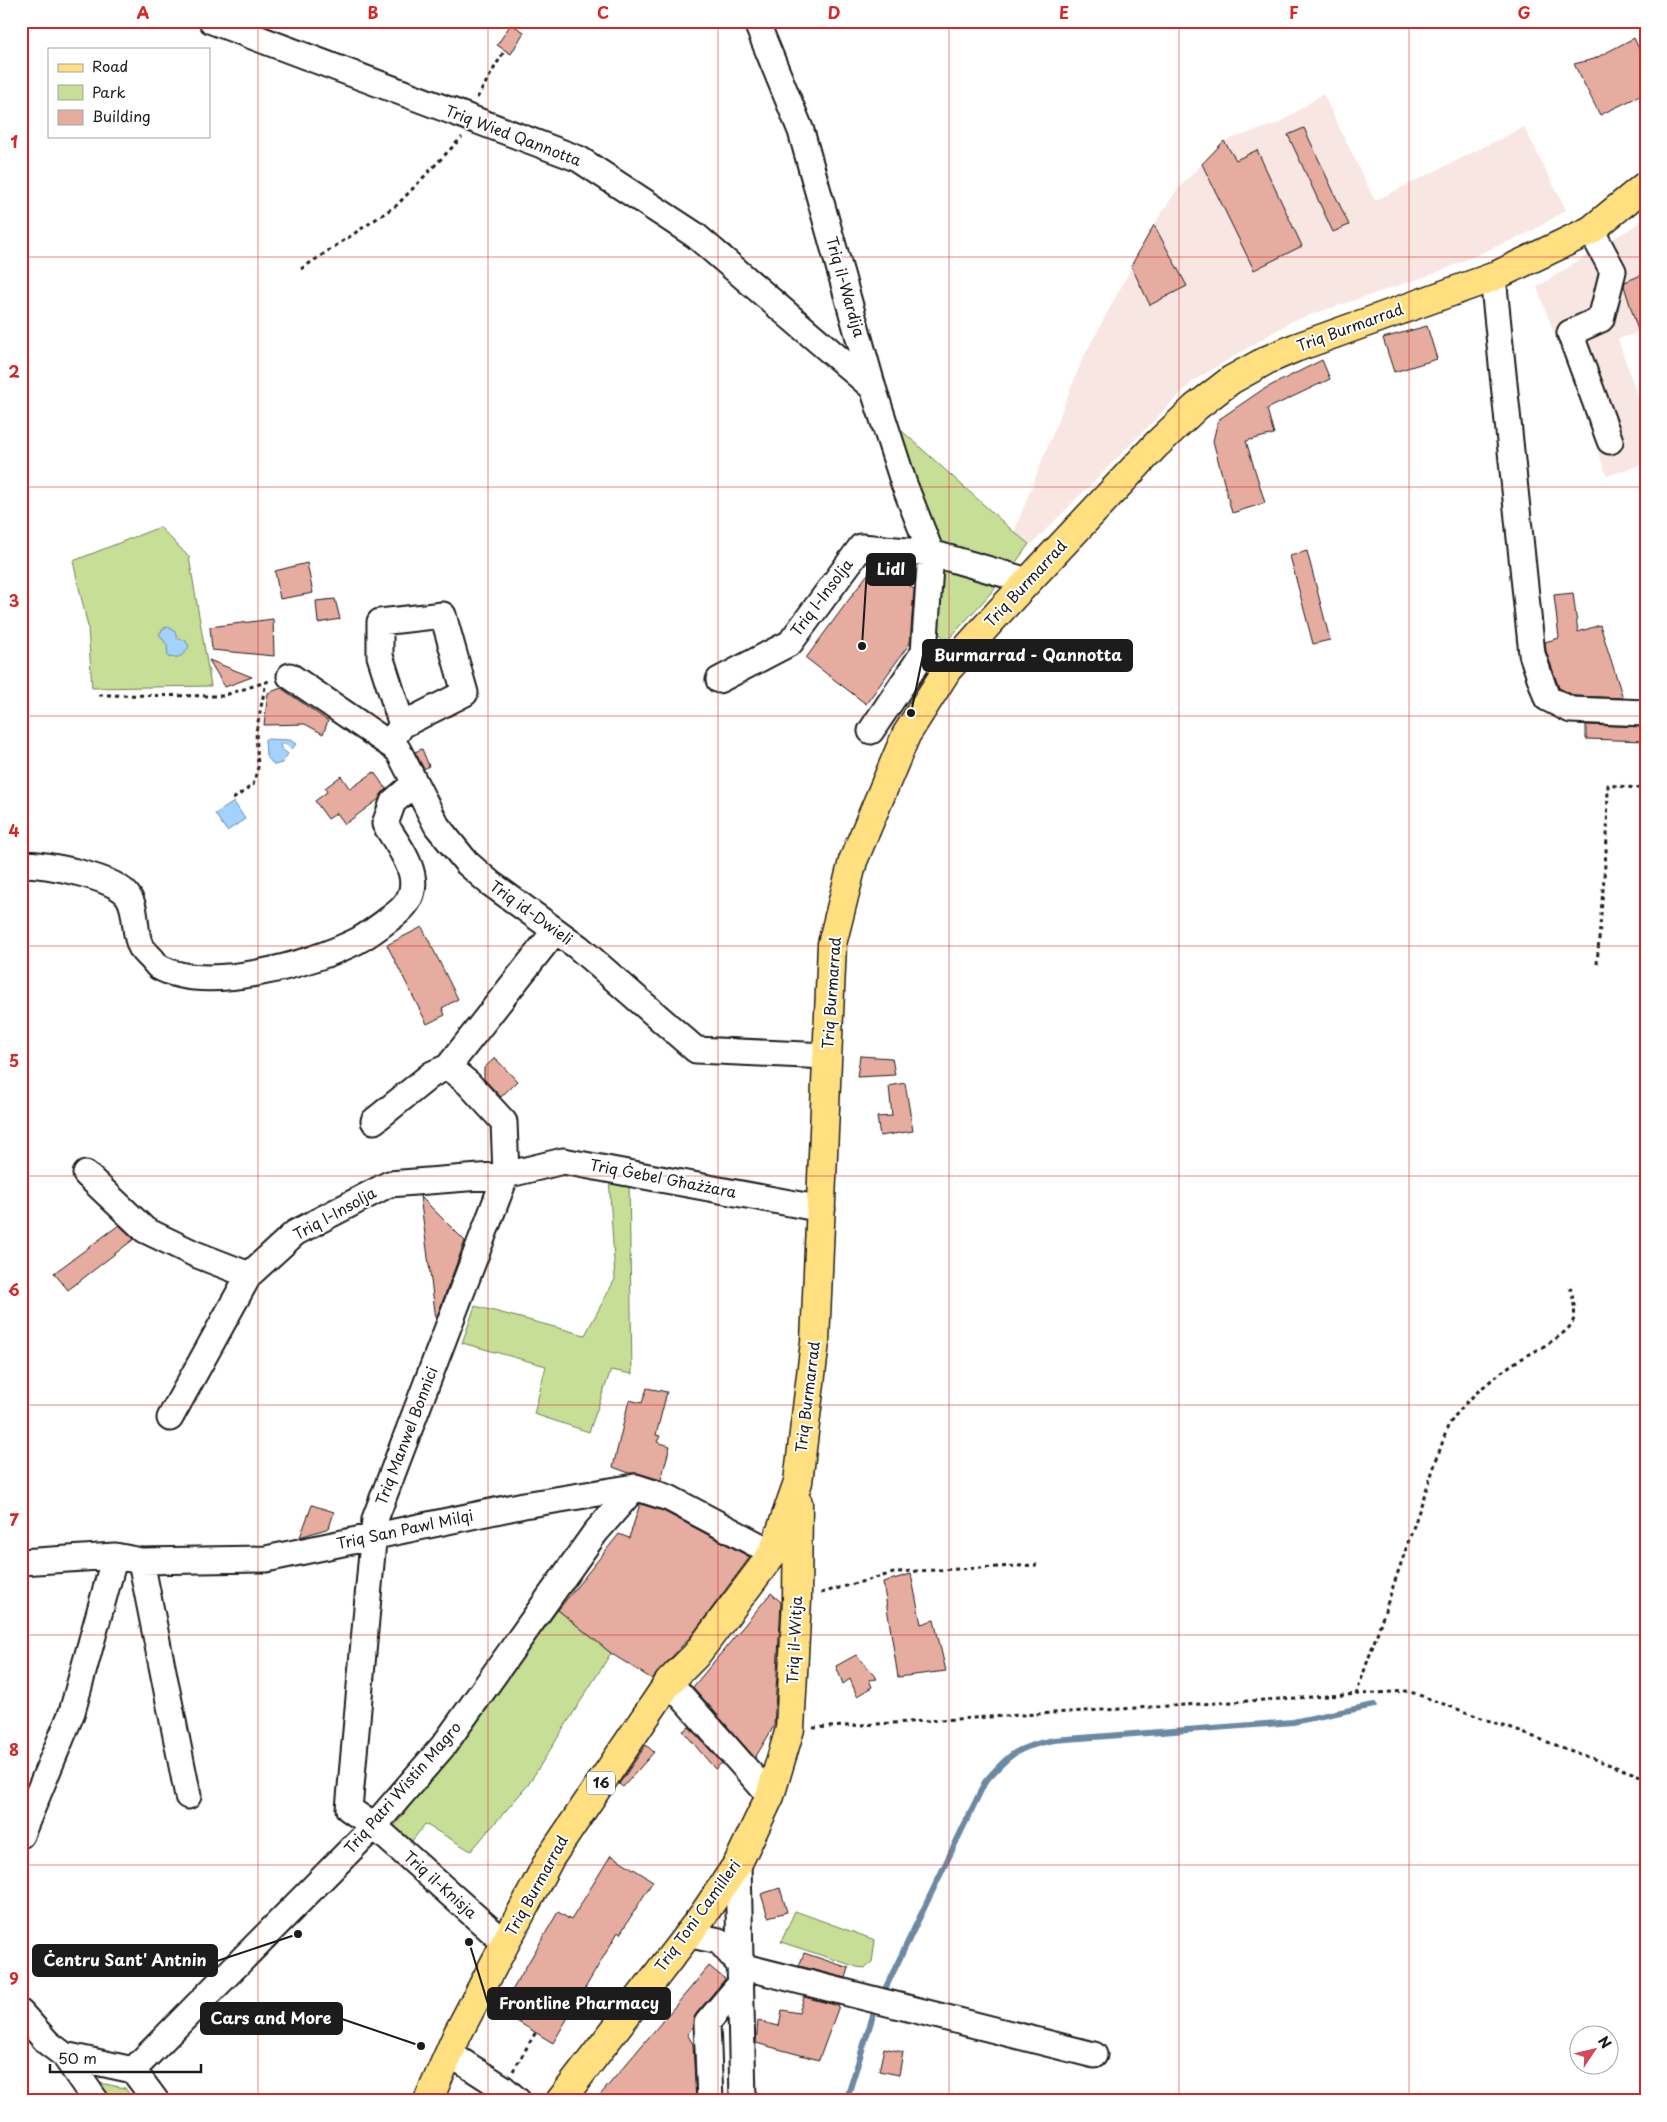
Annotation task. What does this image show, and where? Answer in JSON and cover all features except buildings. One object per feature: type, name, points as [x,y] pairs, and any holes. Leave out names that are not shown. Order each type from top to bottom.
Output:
[{"type":"main road","name":"Triq Burmarrad","points":[[428,2101],[458,2033],[550,1858],[670,1682],[696,1655],[773,1553],[798,1482],[815,1342],[832,944],[853,861],[906,735],[947,670],[1156,445],[1196,407],[1231,380],[1295,348],[1494,277],[1591,230],[1646,185]]},
{"type":"main road","name":"Triq il-Witja","points":[[770,1796],[790,1729],[797,1600],[798,1482]]},
{"type":"main road","name":"Triq Toni Camilleri","points":[[560,2101],[703,1915],[738,1863],[770,1796]]},
{"type":"street","name":"Triq Wied Qannotta","points":[[212,21],[579,159],[696,235],[873,388]]},
{"type":"street","name":"Triq il-Wardija","points":[[756,21],[801,131],[873,388],[904,484],[931,553],[924,652]]},
{"type":"street","points":[[1591,230],[1613,271],[1601,320],[1570,333],[1610,441]]},
{"type":"street","points":[[1494,277],[1532,654],[1547,698],[1571,710],[1646,713]]},
{"type":"street","name":"Triq l-Insolja","points":[[719,680],[790,643],[861,547],[931,553]]},
{"type":"street","points":[[931,553],[1028,581]]},
{"type":"street","points":[[443,615],[465,693],[396,734],[380,656],[380,622],[443,615]]},
{"type":"street","points":[[871,731],[924,652],[947,670]]},
{"type":"street","name":"Triq id-Dwieli","points":[[278,679],[396,734],[402,757],[441,833],[467,863],[490,883],[578,947],[696,1050],[827,1056]]},
{"type":"street","points":[[21,864],[36,864],[111,882],[128,896],[140,946],[158,966],[187,976],[220,979],[287,967],[356,941],[380,927],[408,904],[414,883],[408,860],[385,824],[393,802],[416,783]]},
{"type":"street","points":[[374,1121],[432,1074],[448,1067],[555,930]]},
{"type":"street","name":"Triq Manwel Bonnici","points":[[374,1826],[349,1809],[375,1538],[375,1519],[506,1175],[504,1122],[468,1083],[448,1067]]},
{"type":"street","name":"Triq Ġebel Għażżara","points":[[506,1175],[563,1161],[822,1209]]},
{"type":"street","points":[[86,1174],[145,1230],[195,1254],[249,1275]]},
{"type":"street","name":"Triq l-Insolja","points":[[170,1418],[249,1275],[296,1233],[388,1184],[506,1175]]},
{"type":"street","name":"Triq San Pawl Milqi","points":[[21,1562],[115,1556],[141,1561],[266,1560],[579,1494],[635,1487],[669,1498],[773,1553]]},
{"type":"street","name":"Triq Patri Wistin Magro","points":[[133,2070],[374,1826],[444,1745],[602,1525],[635,1487]]},
{"type":"street","points":[[579,1494],[588,1518],[602,1525]]},
{"type":"street","points":[[21,1835],[72,1712],[115,1556]]},
{"type":"street","points":[[141,1561],[188,1796]]},
{"type":"street","points":[[670,1682],[770,1796]]},
{"type":"street","name":"Triq il-Knisja","points":[[374,1826],[505,1943]]},
{"type":"street","points":[[738,1863],[743,2101]]},
{"type":"street","points":[[687,1934],[719,1941],[740,1974],[1094,2055]]},
{"type":"street","points":[[710,2101],[707,2023],[740,1974]]},
{"type":"street","points":[[21,2013],[48,2044],[64,2055],[96,2101]]},
{"type":"street","points":[[450,2054],[511,2094]]},
{"type":"street","points":[[64,2055],[133,2070],[156,2101]]},
{"type":"path","points":[[301,269],[397,205],[471,119],[503,53]]},
{"type":"path","points":[[99,695],[222,696],[278,679]]},
{"type":"path","points":[[233,798],[253,785],[258,768],[256,732],[278,679]]},
{"type":"path","points":[[1597,964],[1607,839],[1608,784],[1646,788]]},
{"type":"path","points":[[1356,1694],[1448,1426],[1461,1406],[1480,1389],[1512,1365],[1567,1330],[1574,1320],[1570,1286]]},
{"type":"path","points":[[797,1600],[897,1572],[1037,1565]]},
{"type":"path","points":[[790,1729],[1408,1691],[1646,1778]]},
{"type":"path","points":[[511,2094],[536,2032]]},
{"type":"shaded area","points":[[1323,94],[1375,201],[1524,127],[1566,210],[1530,232],[1433,274],[1292,321],[1193,381],[1031,545],[1014,532],[1082,360],[1154,225],[1176,191],[1224,141],[1279,123]]},
{"type":"shaded area","points":[[1646,219],[1646,330],[1618,339],[1646,422],[1646,463],[1607,476],[1537,287],[1588,255],[1594,259],[1613,248],[1613,239]]},
{"type":"green space","points":[[901,430],[1029,544],[1014,565],[958,552],[942,542],[925,514],[911,478],[898,432]]},
{"type":"green space","points":[[160,527],[189,557],[211,686],[92,688],[88,627],[73,561]]},
{"type":"green space","points":[[944,566],[998,585],[948,640],[934,630]]},
{"type":"green space","points":[[609,1176],[629,1178],[632,1374],[611,1370],[589,1432],[534,1414],[546,1366],[462,1343],[475,1306],[585,1335],[615,1279]]},
{"type":"green space","points":[[558,1610],[611,1653],[528,1785],[471,1851],[425,1824],[406,1849],[390,1832]]},
{"type":"green space","points":[[795,1911],[875,1940],[872,1963],[865,1968],[857,1967],[781,1942]]},
{"type":"green space","points":[[100,2083],[125,2088],[134,2101],[106,2101],[101,2095]]},
{"type":"water","points":[[169,627],[175,632],[178,639],[185,640],[189,646],[183,654],[175,658],[168,657],[167,645],[159,634],[164,628]]},
{"type":"water","points":[[265,739],[290,740],[296,744],[292,749],[285,744],[280,744],[281,748],[288,754],[282,763],[274,765],[266,756]]},
{"type":"water","points":[[234,802],[245,819],[227,831],[215,814]]},
{"type":"waterway","points":[[886,1987],[985,1782],[1015,1753],[1022,1749],[1054,1740],[1293,1722],[1374,1705]]},
{"type":"waterway","points":[[846,2101],[876,2006]]},
{"type":"place","name":"Lidl","points":[[862,646]]},
{"type":"place","name":"Burmarrad - Qannotta","points":[[911,713]]},
{"type":"place","name":"Ċentru Sant' Antnin","points":[[298,1934]]},
{"type":"place","name":"Frontline Pharmacy","points":[[469,1942]]},
{"type":"place","name":"Cars and More","points":[[421,2046]]}]
